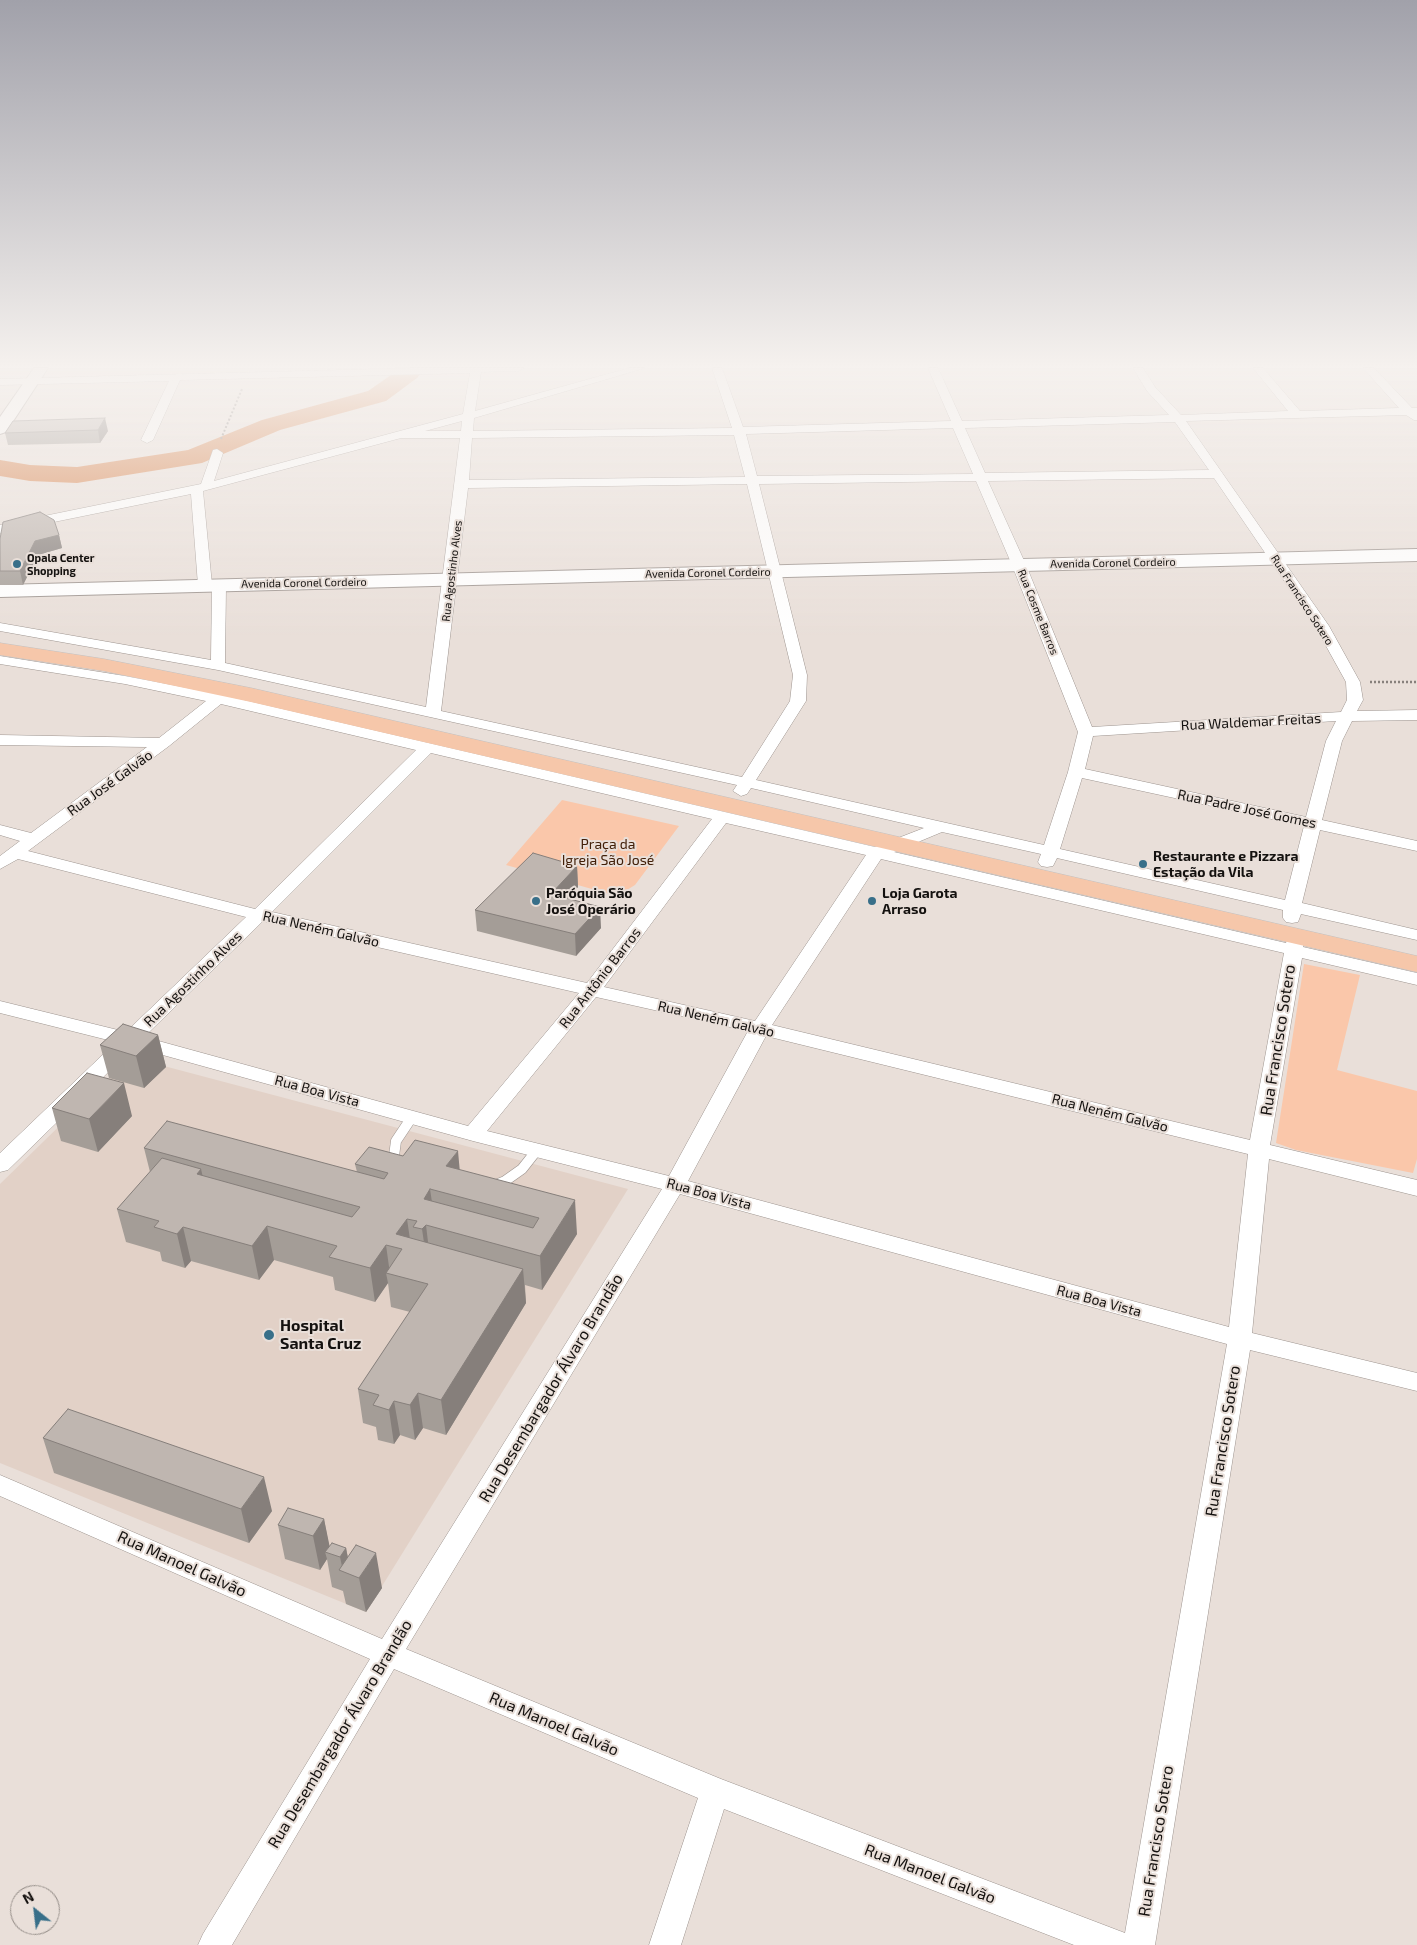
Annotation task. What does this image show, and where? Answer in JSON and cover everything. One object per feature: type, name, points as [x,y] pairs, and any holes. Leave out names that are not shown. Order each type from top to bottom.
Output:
[{"type":"main road","points":[[0,638],[203,684],[919,835],[1049,857],[1417,964]]},
{"type":"main road","points":[[0,649],[55,651]]},
{"type":"main road","points":[[489,743],[743,787],[919,835],[1293,928],[1417,948]]},
{"type":"street","points":[[215,459],[201,488],[212,585],[218,666]]},
{"type":"street","points":[[0,529],[201,488],[310,459]]},
{"type":"street","name":"Rua Agostinho Alves","points":[[433,714],[452,578],[466,459]]},
{"type":"street","points":[[0,660],[55,651],[218,666],[433,714],[743,787],[798,701],[800,675],[746,459]]},
{"type":"street","name":"Rua Cosme Barros","points":[[973,459],[1019,565],[1086,732]]},
{"type":"street","name":"Rua Francisco Sotero","points":[[1139,1945],[1240,1339],[1259,1150],[1293,928],[1313,823],[1334,741],[1356,700],[1353,682],[1322,626],[1207,459]]},
{"type":"street","points":[[463,484],[1218,474]]},
{"type":"street","name":"Avenida Coronel Cordeiro","points":[[0,592],[452,578],[1417,555]]},
{"type":"street","points":[[0,627],[55,651],[218,700],[876,853],[1293,928],[1417,935]]},
{"type":"street","name":"Rua José Galvão","points":[[7,858],[218,700]]},
{"type":"street","name":"Rua Waldemar Freitas","points":[[1086,732],[1349,716],[1417,716]]},
{"type":"street","points":[[1049,857],[1076,772],[1086,732]]},
{"type":"street","points":[[0,740],[163,743]]},
{"type":"street","name":"Rua Agostinho Alves","points":[[0,1165],[260,915],[427,748]]},
{"type":"street","name":"Rua Padre José Gomes","points":[[1076,772],[1417,846]]},
{"type":"street","name":"Rua Antônio Barros","points":[[473,1134],[591,991],[722,817]]},
{"type":"street","points":[[0,830],[33,839]]},
{"type":"street","points":[[876,853],[919,835]]},
{"type":"street","name":"Rua Desembargador Álvaro Brandão","points":[[214,1945],[388,1654],[675,1185],[760,1028],[876,853]]},
{"type":"street","name":"Rua Neném Galvão","points":[[7,858],[760,1028],[1417,1188]]},
{"type":"street","points":[[1293,928],[1417,979]]},
{"type":"street","name":"Rua Boa Vista","points":[[0,1007],[130,1039],[473,1134],[675,1185],[1240,1339],[1417,1382]]},
{"type":"street","name":"Rua Manoel Galvão","points":[[0,1485],[388,1654],[715,1791],[1115,1945]]},
{"type":"street","points":[[665,1945],[715,1791]]},
{"type":"lane","points":[[407,1175],[399,1171],[394,1156],[396,1141],[412,1117]]},
{"type":"lane","points":[[483,1190],[504,1181],[522,1169],[537,1150]]},
{"type":"path","points":[[1353,682],[1417,682]]},
{"type":"shaded area","name":"Hospital Santa Cruz","points":[[130,1057],[628,1189],[366,1612],[0,1463],[0,1184]]},
{"type":"green space","name":"Praça da Igreja São José","points":[[562,800],[679,826],[635,885],[617,896],[506,865]]},
{"type":"green space","points":[[1304,964],[1360,975],[1337,1070],[1417,1091],[1417,1159],[1413,1173],[1296,1150],[1276,1143]]},
{"type":"building","points":[[40,512],[54,520],[59,535],[35,541],[20,571],[0,571],[0,539],[3,522]]},
{"type":"building","points":[[533,853],[577,866],[551,894],[600,907],[575,934],[475,910]]},
{"type":"building","points":[[123,1024],[158,1035],[136,1056],[100,1045]]},
{"type":"building","points":[[87,1073],[124,1083],[89,1119],[52,1108]]},
{"type":"building","points":[[167,1121],[384,1179],[388,1173],[355,1164],[369,1147],[403,1156],[415,1140],[458,1151],[446,1166],[575,1200],[540,1256],[426,1225],[422,1229],[413,1227],[417,1221],[407,1219],[396,1234],[523,1269],[441,1400],[418,1393],[410,1405],[394,1401],[389,1410],[373,1405],[379,1395],[358,1389],[428,1284],[386,1273],[402,1249],[386,1245],[370,1268],[329,1257],[337,1246],[267,1226],[252,1246],[183,1227],[177,1234],[154,1227],[159,1221],[117,1209],[162,1158],[201,1169],[197,1174],[352,1217],[360,1207],[144,1148]],"holes":[[[430,1189],[539,1218],[533,1228],[424,1199]]]},
{"type":"building","points":[[68,1409],[264,1477],[241,1509],[43,1438]]},
{"type":"building","points":[[288,1508],[324,1519],[313,1536],[278,1525]]},
{"type":"building","points":[[332,1543],[346,1548],[340,1557],[325,1552]]},
{"type":"building","points":[[356,1545],[376,1553],[359,1578],[339,1570]]},
{"type":"waterway","points":[[0,468],[30,473],[77,475],[182,459]]},
{"type":"place","name":"Opala Center Shopping","points":[[17,564]]},
{"type":"place","name":"Restaurante e Pizzara Estação da Vila","points":[[1143,864]]},
{"type":"place","name":"Paróquia São José Operário","points":[[536,901]]},
{"type":"place","name":"Loja Garota Arraso","points":[[872,901]]},
{"type":"place","name":"Hospital Santa Cruz","points":[[269,1335]]}]
